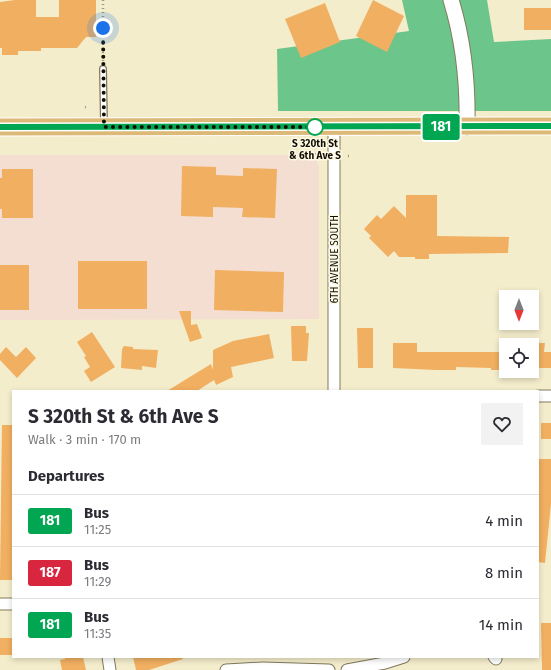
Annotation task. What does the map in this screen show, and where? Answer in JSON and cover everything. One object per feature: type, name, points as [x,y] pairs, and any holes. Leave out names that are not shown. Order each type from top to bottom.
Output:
[{"type":"main road","points":[[0,127],[551,126]]},
{"type":"street","points":[[451,0],[464,52],[468,91],[467,127]]},
{"type":"street","name":"6TH AVENUE SOUTH","points":[[334,127],[334,390]]},
{"type":"street","points":[[539,396],[551,396]]},
{"type":"street","points":[[0,604],[12,604]]},
{"type":"street","points":[[108,658],[110,670]]},
{"type":"street","points":[[346,670],[385,664],[401,658]]},
{"type":"street","points":[[226,670],[263,668],[329,670]]},
{"type":"lane","points":[[103,69],[104,127]]},
{"type":"path","points":[[103,0],[103,69]]},
{"type":"shaded area","points":[[0,155],[310,155],[315,157],[319,166],[319,319],[0,320]]},
{"type":"green space","points":[[402,0],[487,0],[494,42],[551,39],[551,111],[278,111],[277,49],[409,31]]},
{"type":"building","points":[[36,0],[36,17],[59,17],[59,0],[96,0],[96,37],[86,37],[77,48],[41,48],[41,51],[18,51],[18,55],[2,55],[2,48],[0,48],[0,2]]},
{"type":"building","points":[[373,0],[404,16],[387,52],[356,36]]},
{"type":"building","points":[[325,3],[340,42],[301,58],[285,19]]},
{"type":"building","points":[[524,8],[551,8],[551,30],[524,30]]},
{"type":"building","points":[[182,166],[216,167],[216,175],[243,176],[243,168],[277,169],[275,218],[242,217],[243,208],[213,207],[213,217],[181,216]]},
{"type":"building","points":[[2,169],[33,169],[33,218],[2,218],[2,209],[0,209],[0,178],[2,178]]},
{"type":"building","points":[[406,195],[437,195],[437,236],[509,237],[508,253],[429,254],[429,259],[415,259],[415,257],[399,257],[394,251],[388,257],[369,238],[371,236],[364,229],[377,215],[381,219],[394,206],[406,218]]},
{"type":"building","points":[[78,261],[147,261],[147,309],[78,309]]},
{"type":"building","points":[[0,265],[29,265],[29,310],[0,310]]},
{"type":"building","points":[[215,270],[284,272],[283,312],[214,310]]},
{"type":"building","points":[[179,311],[191,311],[191,325],[197,324],[202,338],[190,342]]},
{"type":"building","points":[[291,326],[306,326],[306,333],[309,333],[307,361],[292,361]]},
{"type":"building","points":[[357,328],[373,328],[373,368],[358,368]]},
{"type":"building","points":[[92,332],[115,367],[91,382],[84,371],[90,367],[84,357],[86,356],[77,342]]},
{"type":"building","points":[[269,334],[274,358],[231,367],[233,377],[216,385],[214,380],[199,390],[169,390],[211,364],[213,370],[213,350],[233,341]]},
{"type":"building","points":[[393,343],[417,343],[417,352],[499,352],[499,370],[491,370],[491,368],[456,367],[456,370],[393,368]]},
{"type":"building","points":[[539,343],[545,343],[544,352],[551,352],[551,368],[539,368]]},
{"type":"building","points":[[124,346],[133,347],[133,349],[158,350],[156,368],[142,366],[142,370],[121,368],[122,349]]},
{"type":"building","points":[[6,347],[16,357],[26,347],[36,358],[17,378],[0,360],[0,354]]},
{"type":"building","points":[[541,423],[551,423],[551,439],[541,439]]},
{"type":"building","points":[[2,425],[12,425],[12,580],[0,580]]},
{"type":"building","points":[[539,459],[551,459],[551,504],[545,563],[539,562]]},
{"type":"building","points":[[541,623],[551,623],[551,670],[542,670]]},
{"type":"building","points":[[0,638],[12,638],[12,655],[0,655]]},
{"type":"building","points":[[83,658],[86,670],[62,670],[60,660]]},
{"type":"building","points":[[133,658],[183,659],[149,670],[136,670]]},
{"type":"bus line","name":"181","points":[[0,127],[551,126]]},
{"type":"place","name":"S 320th St & 6th Ave S","points":[[315,127]]},
{"type":"route","points":[[103,28],[104,127],[319,127],[315,127]]}]
